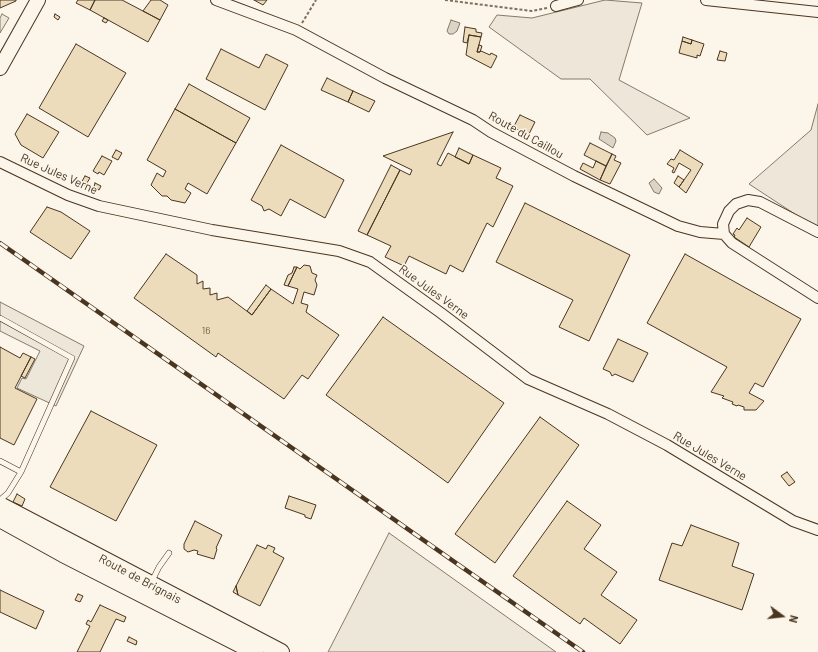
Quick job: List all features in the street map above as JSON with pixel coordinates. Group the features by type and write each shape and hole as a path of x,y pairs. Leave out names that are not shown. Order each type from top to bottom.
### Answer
{"main road":[{"path":"0,68 38,0"},
{"name":"Route de Brignais","path":"0,505 255,652"},
{"name":"Route de Brignais","path":"0,519 147,590 281,652"}],"street":[{"name":"Route du Caillou","path":"216,0 296,30 385,78 473,120 491,132 574,176 644,210 690,230 724,234"},
{"path":"556,6 578,0"},
{"path":"706,0 818,12"},
{"name":"Rue Jules Verne","path":"1,162 68,195 99,206 212,230 339,251 370,262 528,379 608,414 667,445 793,521 818,530"},
{"path":"818,232 760,202 748,200 736,204 729,211 723,224 724,234 732,243 818,298"}],"lane":[{"path":"0,318 72,358 21,472 8,494 0,500"},
{"path":"0,461 21,472"},
{"path":"147,590 159,567 169,553"}],"path":[{"path":"296,30 316,0"},
{"path":"444,0 532,11 556,6"}],"shaded area":[{"path":"605,0 642,3 619,80 690,118 647,135 590,79 561,79 489,27 497,15 532,18"},
{"path":"2,14 9,18 0,33 0,18"},
{"path":"451,20 460,23 457,31 453,34 449,34 447,31"},
{"path":"818,104 818,227 807,222 749,184 811,130"},
{"path":"601,132 608,133 615,138 616,141 613,148 599,139"},
{"path":"654,179 662,188 659,194 654,192 649,183"},
{"path":"0,302 84,346 56,406 17,388 22,378 26,379 40,351 0,331"},
{"path":"389,533 556,652 328,652"}],"building":[{"path":"0,0 16,0 16,1 0,8"},
{"path":"78,0 95,0 90,10 76,3"},
{"path":"95,0 122,0 160,20 148,42 90,10"},
{"path":"151,0 160,0 168,5 160,20 143,11"},
{"path":"254,0 267,0 263,5"},
{"path":"55,14 60,17 58,20 54,17"},
{"path":"104,18 108,20 106,23 102,21"},
{"path":"465,27 476,29 476,32 482,33 481,37 469,35 467,43 463,42"},
{"path":"469,35 481,37 477,52 481,51 490,55 491,53 497,56 491,68 466,55"},
{"path":"683,37 692,40 691,44 682,41"},
{"path":"692,40 704,44 700,56 697,55 697,58 679,53 682,41 691,44"},
{"path":"76,44 126,73 88,137 39,108"},
{"path":"479,45 482,46 480,52 477,52"},
{"path":"221,49 259,68 266,54 288,65 265,110 206,79"},
{"path":"720,51 727,53 725,61 717,60"},
{"path":"327,78 353,91 348,102 321,90"},
{"path":"189,84 250,118 236,143 175,109"},
{"path":"353,91 375,101 369,112 348,102"},
{"path":"175,109 236,143 207,194 188,183 185,189 191,193 185,203 171,200 167,196 162,196 151,185 157,173 163,177 166,171 147,160"},
{"path":"27,114 59,132 43,158 21,145 15,134"},
{"path":"520,115 535,122 529,134 524,132 522,134 514,126"},
{"path":"453,132 437,164 441,166 448,153 469,164 473,155 501,168 496,178 513,186 493,227 487,223 463,272 450,265 446,274 409,256 404,266 385,257 391,246 367,235 400,170 410,175 412,170 383,156"},
{"path":"590,143 612,154 606,166 584,155"},
{"path":"281,145 344,180 325,218 290,199 281,216 269,209 264,211 262,206 251,200"},
{"path":"459,148 473,155 469,164 455,157"},
{"path":"116,150 122,153 118,160 112,157"},
{"path":"680,150 703,164 686,193 679,187 691,170 679,163 674,173 672,172 674,168 667,164 671,159 674,160"},
{"path":"612,154 616,156 614,160 621,163 610,184 600,180"},
{"path":"102,156 112,161 104,175 93,171"},
{"path":"596,161 606,166 600,180 580,169 583,163 593,168"},
{"path":"391,165 400,170 367,235 358,231"},
{"path":"85,176 90,178 85,186 81,183"},
{"path":"678,176 684,180 679,187 674,183"},
{"path":"95,183 101,186 99,190 94,187"},
{"path":"525,203 630,255 589,341 559,327 573,300 496,262"},
{"path":"47,207 61,212 90,231 71,259 30,232"},
{"path":"747,218 761,227 749,247 734,237 735,235 733,234 737,228 739,230"},
{"path":"166,254 197,275 197,284 203,281 203,289 210,288 210,295 217,293 217,300 228,297 252,315 271,289 293,304 298,289 288,286 297,267 300,269 304,265 310,266 312,273 317,275 315,280 317,285 314,295 304,292 301,303 308,305 306,312 339,335 308,379 302,375 284,399 218,353 216,357 134,298"},
{"path":"685,254 801,319 763,387 755,383 749,393 764,401 756,410 744,410 744,407 732,404 733,402 722,398 724,396 711,392 727,367 647,323"},
{"path":"294,267 297,267 288,286 284,285 288,275 292,273"},
{"path":"266,285 271,289 252,315 247,311"},
{"path":"383,317 504,403 448,483 326,395"},
{"path":"618,339 648,353 633,382 615,374 612,376 610,372 603,369"},
{"path":"0,347 20,358 23,353 31,357 15,388 37,399 14,445 0,438"},
{"path":"31,357 35,359 25,378 21,376"},
{"path":"91,411 157,445 116,521 50,487"},
{"path":"540,417 579,445 495,563 455,534"},
{"path":"787,472 795,482 789,486 781,476"},
{"path":"17,494 25,499 22,506 13,502"},
{"path":"289,496 316,505 311,519 305,517 305,515 285,508"},
{"path":"567,501 601,525 584,549 617,572 601,595 637,620 620,644 584,618 580,624 513,576"},
{"path":"195,521 222,535 216,548 214,559 197,554 198,551 194,550 188,552 184,549 184,544"},
{"path":"691,525 739,543 732,566 754,574 742,610 659,580 672,543 682,546"},
{"path":"257,545 266,549 268,545 275,548 273,552 284,558 260,606 238,595 236,586"},
{"path":"236,586 238,595 233,592"},
{"path":"0,590 44,611 36,629 0,612"},
{"path":"78,594 83,596 80,602 75,600"},
{"path":"100,605 126,617 124,622 116,619 100,652 77,652 90,626 86,624 88,620 91,622"},
{"path":"129,637 137,641 136,645 127,641"}],"railway":[{"path":"0,243 583,652"}]}
